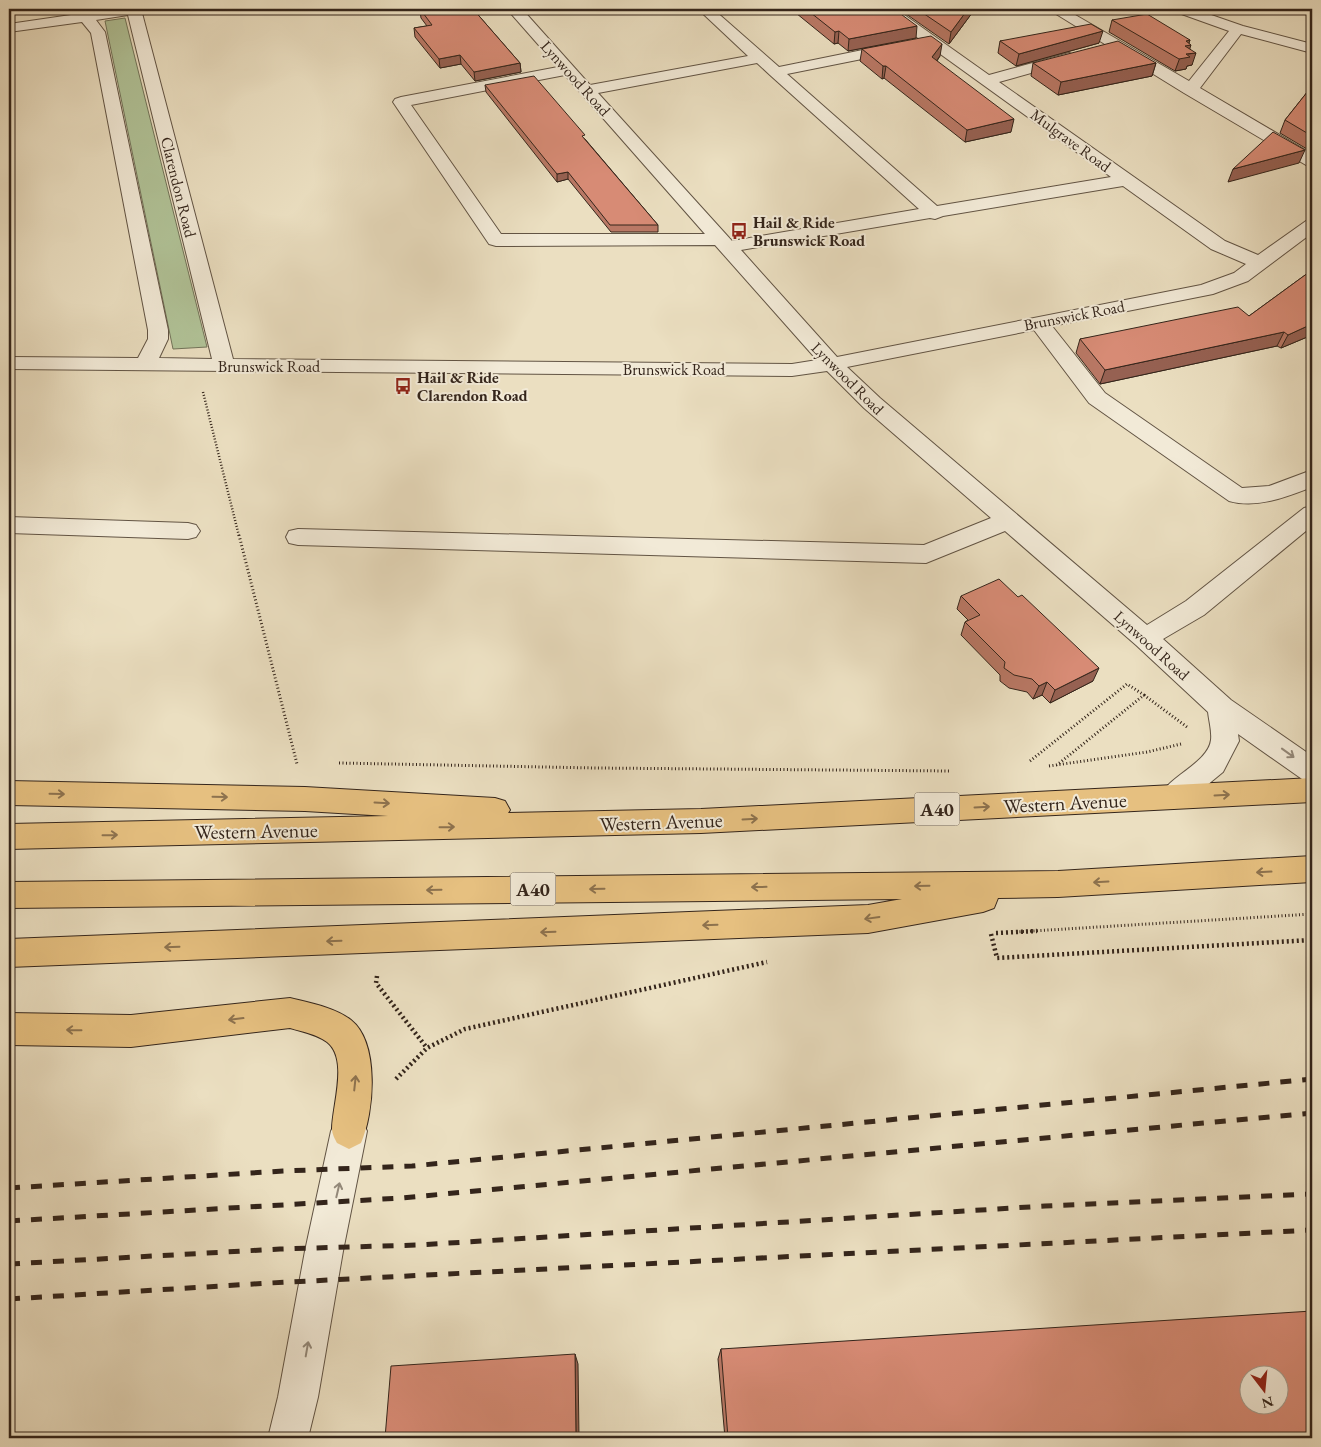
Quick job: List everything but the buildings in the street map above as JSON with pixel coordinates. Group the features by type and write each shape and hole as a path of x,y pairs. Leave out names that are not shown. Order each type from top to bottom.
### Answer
{"highway":[{"name":"Western Avenue","path":"9,837 701,822 1312,790"},
{"name":"A40","path":"9,793 305,799 701,822"},
{"name":"A40","path":"9,895 1058,884 1312,869"},
{"name":"A40","path":"9,953 868,919 1058,884"},
{"path":"9,1028 131,1032 290,1013 320,1020 340,1032 351,1049 356,1076 349,1131"}],"street":[{"path":"9,28 137,9"},
{"name":"Clarendon Road","path":"137,9 224,365"},
{"name":"Lynwood Road","path":"514,9 832,364 872,404 1145,638 1221,708 1312,771"},
{"path":"704,9 935,214"},
{"name":"Mulgrave Road","path":"887,9 1218,245 1260,263"},
{"path":"1056,9 1312,161"},
{"path":"1181,9 1238,29 1312,48"},
{"path":"86,17 98,32 158,330 158,339 145,365"},
{"path":"1190,90 1238,29"},
{"path":"775,72 933,41"},
{"path":"1098,51 1116,46"},
{"path":"987,80 1079,56"},
{"path":"587,90 761,58"},
{"path":"568,70 401,102 496,240 724,243 935,214 1125,180"},
{"name":"Brunswick Road","path":"9,363 792,370 832,364 1206,290 1241,277 1312,225"},
{"path":"1038,322 1097,398 1237,496 1272,494 1312,478"},
{"path":"1145,638 1195,608 1312,514"},
{"path":"298,537 926,554 1007,520"},
{"path":"9,525 188,531"},
{"path":"1173,797 1213,764 1226,741 1221,708"},
{"path":"288,1438 298,1397 324,1251 349,1131"}],"path":[{"path":"196,365 296,763"},
{"path":"1030,761 1127,684 1186,727"},
{"path":"1056,765 1144,695"},
{"path":"1047,766 1147,752 1185,742"},
{"path":"287,762 306,763"},
{"path":"336,763 961,771"},
{"path":"981,935 1312,914"},
{"path":"990,934 997,958 1312,940"},
{"path":"395,1080 426,1048 465,1029 737,968"},
{"path":"376,983 426,1048"}],"green space":[{"path":"125,18 207,347 173,349 105,21"}],"railway":[{"path":"9,1188 283,1171 412,1166 1312,1079"},
{"path":"9,1221 401,1198 1312,1113"},
{"path":"9,1264 280,1249 418,1245 1045,1206 1312,1194"},
{"path":"9,1299 270,1283 1312,1230"}],"place":[{"name":"Hail & Ride Brunswick Road","path":"739,231"},
{"name":"Hail & Ride Clarendon Road","path":"403,386"}]}
